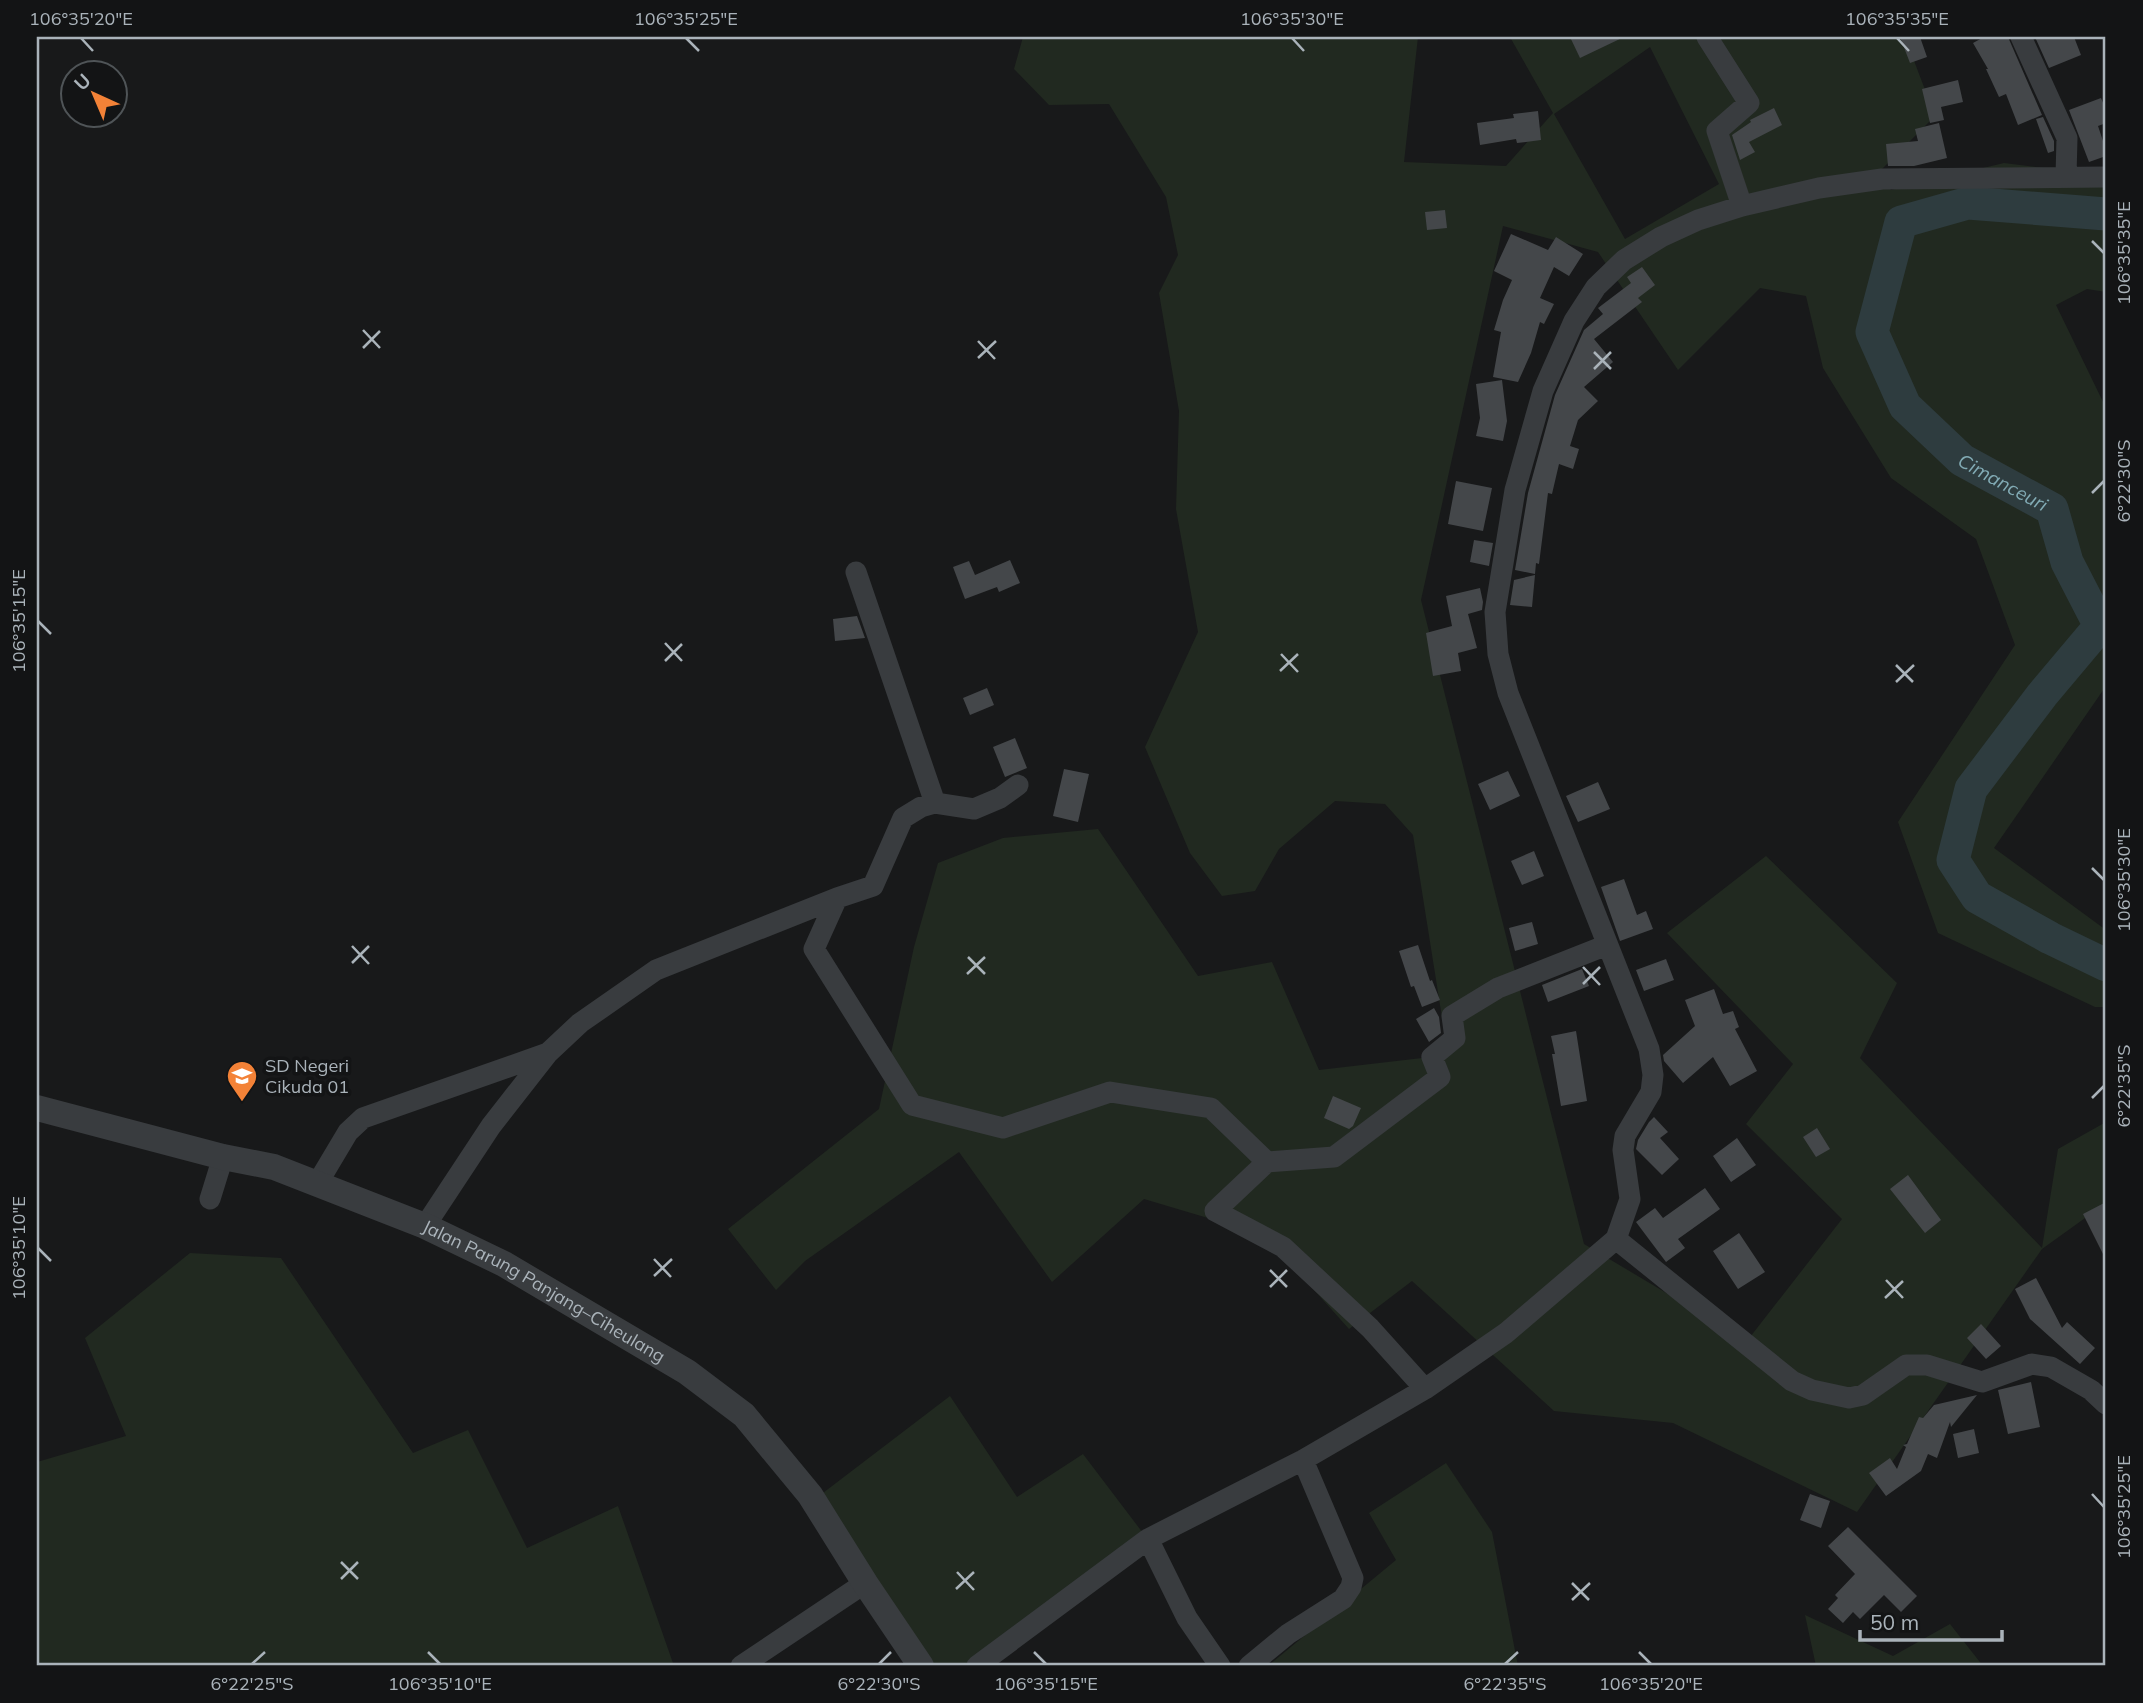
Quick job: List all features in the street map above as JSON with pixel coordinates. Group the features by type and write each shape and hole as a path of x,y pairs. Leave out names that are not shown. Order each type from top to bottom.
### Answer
{"street":[{"path":"1707,37 1749,103 1717,131 1742,206"},
{"path":"2021,37 2067,138 2066,176"},
{"path":"976,1666 1148,1539 1303,1460 1425,1389 1506,1333 1616,1240 1630,1199 1623,1150 1625,1136 1651,1092 1653,1075 1649,1049 1508,693 1498,654 1496,612 1515,490 1543,391 1574,321 1596,287 1624,260 1661,237 1698,220 1742,206 1819,188 1882,179 2106,177"},
{"path":"856,572 935,803"},
{"path":"425,1226 491,1126 548,1054 580,1023 656,970 873,886 904,818 921,807 935,803 974,809 1000,798 1018,785"},
{"path":"837,898 814,949 912,1105 1003,1128 1110,1092 1211,1108 1266,1162"},
{"path":"1425,1389 1370,1328 1283,1247 1215,1211 1266,1162 1334,1157 1440,1077 1432,1057 1455,1038 1452,1016 1498,988 1607,945"},
{"path":"317,1184 348,1132 363,1118 548,1054"},
{"name":"Jalan Parung Panjang–Ciheulang","path":"37,1108 223,1157 274,1167 425,1226 504,1264 687,1372 744,1415 810,1495 921,1666"},
{"path":"210,1199 223,1157"},
{"path":"1616,1240 1793,1381 1812,1390 1849,1398 1863,1395 1906,1365 1927,1364 1982,1382 2032,1364 2050,1367 2091,1390 2106,1404"},
{"path":"1249,1666 1288,1634 1343,1599 1352,1587 1353,1578 1303,1460"},
{"path":"1148,1539 1187,1618 1220,1666"},
{"path":"741,1666 865,1583"}],"shaded area":[{"path":"1023,37 1418,37 1404,162 1506,166 1553,113 1510,37 1905,37 1935,116 1877,174 1891,190 2004,163 2106,176 2106,292 2087,289 2056,305 2106,408 2106,686 1994,848 2106,930 2106,1007 2095,1007 1938,933 1898,822 2015,645 1976,539 1891,478 1823,368 1806,296 1760,288 1678,370 1598,252 1503,226 1421,600 1584,1244 1747,1341 1842,1219 1746,1124 1793,1064 1667,933 1766,856 1897,983 1860,1058 2042,1248 2058,1149 2106,1122 2106,1203 2042,1249 1857,1512 1673,1423 1554,1411 1412,1281 1349,1329 1265,1235 1144,1199 1052,1282 959,1152 805,1261 776,1290 728,1229 879,1109 914,947 938,863 1003,838 1098,829 1198,976 1272,962 1319,1070 1448,1055 1413,835 1385,804 1335,801 1279,849 1255,891 1222,896 1190,853 1145,747 1198,632 1176,509 1179,411 1159,293 1178,255 1166,197 1109,104 1049,105 1014,69","holes":["1650,47 1719,184 1625,239 1554,114"]},
{"path":"190,1253 281,1258 413,1453 468,1430 527,1548 618,1506 674,1666 37,1666 37,1462 126,1436 85,1338"},
{"path":"950,1396 1017,1497 1083,1454 1149,1541 979,1666 913,1666 819,1496"},
{"path":"1446,1463 1492,1532 1518,1666 1268,1666 1396,1560 1369,1513"},
{"path":"1805,1615 1893,1656 1950,1624 1983,1666 1816,1666"}],"building":[{"path":"1570,37 1624,37 1580,58"},
{"path":"1900,37 1920,37 1927,57 1910,63"},
{"path":"1984,37 2008,37 2042,115 2018,125 2006,94 1999,97 1988,69 1973,43"},
{"path":"2035,37 2074,37 2081,55 2049,68"},
{"path":"1958,80 1963,102 1941,107 1944,120 1930,123 1922,89"},
{"path":"2101,98 2106,110 2106,123 2098,126 2106,156 2089,162 2069,110"},
{"path":"1774,108 1782,125 1749,142 1755,152 1740,160 1732,135 1751,122 1750,120"},
{"path":"1538,111 1541,140 1517,143 1516,139 1480,145 1477,123 1514,118 1513,114"},
{"path":"2043,117 2054,141 2054,151 2048,153 2036,119"},
{"path":"1939,123 1947,158 1914,166 1888,166 1886,144 1918,141 1915,129"},
{"path":"1445,210 1447,228 1427,230 1425,212"},
{"path":"1511,234 1548,250 1556,237 1583,254 1569,276 1554,267 1540,298 1554,304 1544,324 1540,322 1531,353 1518,382 1493,377 1501,332 1494,330 1512,280 1494,271"},
{"path":"1642,267 1655,285 1638,298 1642,302 1594,339 1613,362 1584,387 1598,401 1578,420 1570,446 1579,449 1573,469 1559,464 1552,494 1548,493 1539,564 1536,563 1535,574 1515,570 1528,493 1555,395 1584,330 1603,314 1598,308 1631,283 1627,277"},
{"path":"1502,380 1507,421 1503,441 1476,436 1480,418 1476,384"},
{"path":"1456,481 1492,488 1483,531 1448,524"},
{"path":"1474,540 1493,543 1489,566 1470,562"},
{"path":"1010,560 1020,583 999,592 997,587 965,599 953,567 969,561 975,575"},
{"path":"1535,575 1532,607 1510,605 1514,580"},
{"path":"1480,588 1482,610 1468,614 1477,648 1458,653 1461,671 1433,676 1426,633 1452,626 1446,596"},
{"path":"857,616 865,638 835,641 833,619"},
{"path":"987,688 994,705 970,715 963,698"},
{"path":"1015,738 1027,768 1005,777 993,747"},
{"path":"1064,769 1089,774 1078,822 1053,816"},
{"path":"1508,771 1520,796 1490,810 1478,784"},
{"path":"1598,782 1610,809 1578,822 1566,796"},
{"path":"1534,851 1544,876 1522,885 1511,861"},
{"path":"1624,879 1637,915 1646,911 1653,929 1620,941 1601,887"},
{"path":"1532,922 1538,944 1515,951 1509,928"},
{"path":"1418,945 1430,981 1432,980 1440,1000 1422,1007 1414,986 1411,987 1399,951"},
{"path":"1666,959 1674,980 1644,991 1636,970"},
{"path":"1582,969 1589,986 1548,1002 1542,985"},
{"path":"1714,989 1723,1014 1733,1011 1739,1027 1735,1029 1757,1071 1730,1086 1713,1057 1683,1083 1664,1061 1663,1055 1695,1026 1685,1000"},
{"path":"1434,1008 1439,1017 1441,1033 1429,1042 1416,1019"},
{"path":"1576,1031 1587,1101 1561,1106 1551,1036"},
{"path":"1333,1096 1361,1108 1349,1129 1324,1118"},
{"path":"1654,1117 1668,1132 1660,1138 1679,1159 1662,1175 1636,1149 1638,1140"},
{"path":"1817,1128 1830,1149 1816,1157 1803,1137"},
{"path":"1737,1138 1756,1165 1731,1182 1713,1156"},
{"path":"1908,1175 1941,1220 1925,1233 1890,1189"},
{"path":"1705,1188 1720,1209 1678,1239 1685,1248 1666,1262 1636,1222 1655,1208 1663,1218"},
{"path":"2106,1202 2106,1260 2083,1214"},
{"path":"1739,1233 1765,1272 1738,1289 1713,1251"},
{"path":"2036,1278 2062,1328 2067,1322 2095,1348 2080,1364 2030,1319 2015,1289"},
{"path":"1981,1324 2001,1346 1986,1359 1967,1338"},
{"path":"2031,1382 2040,1427 2008,1434 1998,1390"},
{"path":"1977,1395 1951,1427 1950,1422 1937,1458 1928,1454 1921,1471 1886,1496 1869,1473 1890,1458 1897,1469 1906,1447 1903,1445 1907,1444 1919,1417 1923,1418 1934,1405"},
{"path":"1974,1429 1979,1453 1958,1458 1953,1434"},
{"path":"1810,1494 1830,1501 1821,1528 1800,1520"},
{"path":"1848,1527 1917,1596 1901,1612 1884,1595 1860,1619 1853,1612 1843,1623 1828,1609 1838,1598 1835,1595 1855,1574 1828,1546"}],"waterway":[{"name":"Cimanceuri","path":"2106,214 1968,203 1901,222 1872,332 1905,406 1962,460 2052,509 2067,562 2100,626 2042,695 1971,789 1953,860 1977,897 2050,938 2106,965"}],"place":[{"name":"SD Negeri Cikuda 01","path":"242,1103"}]}
